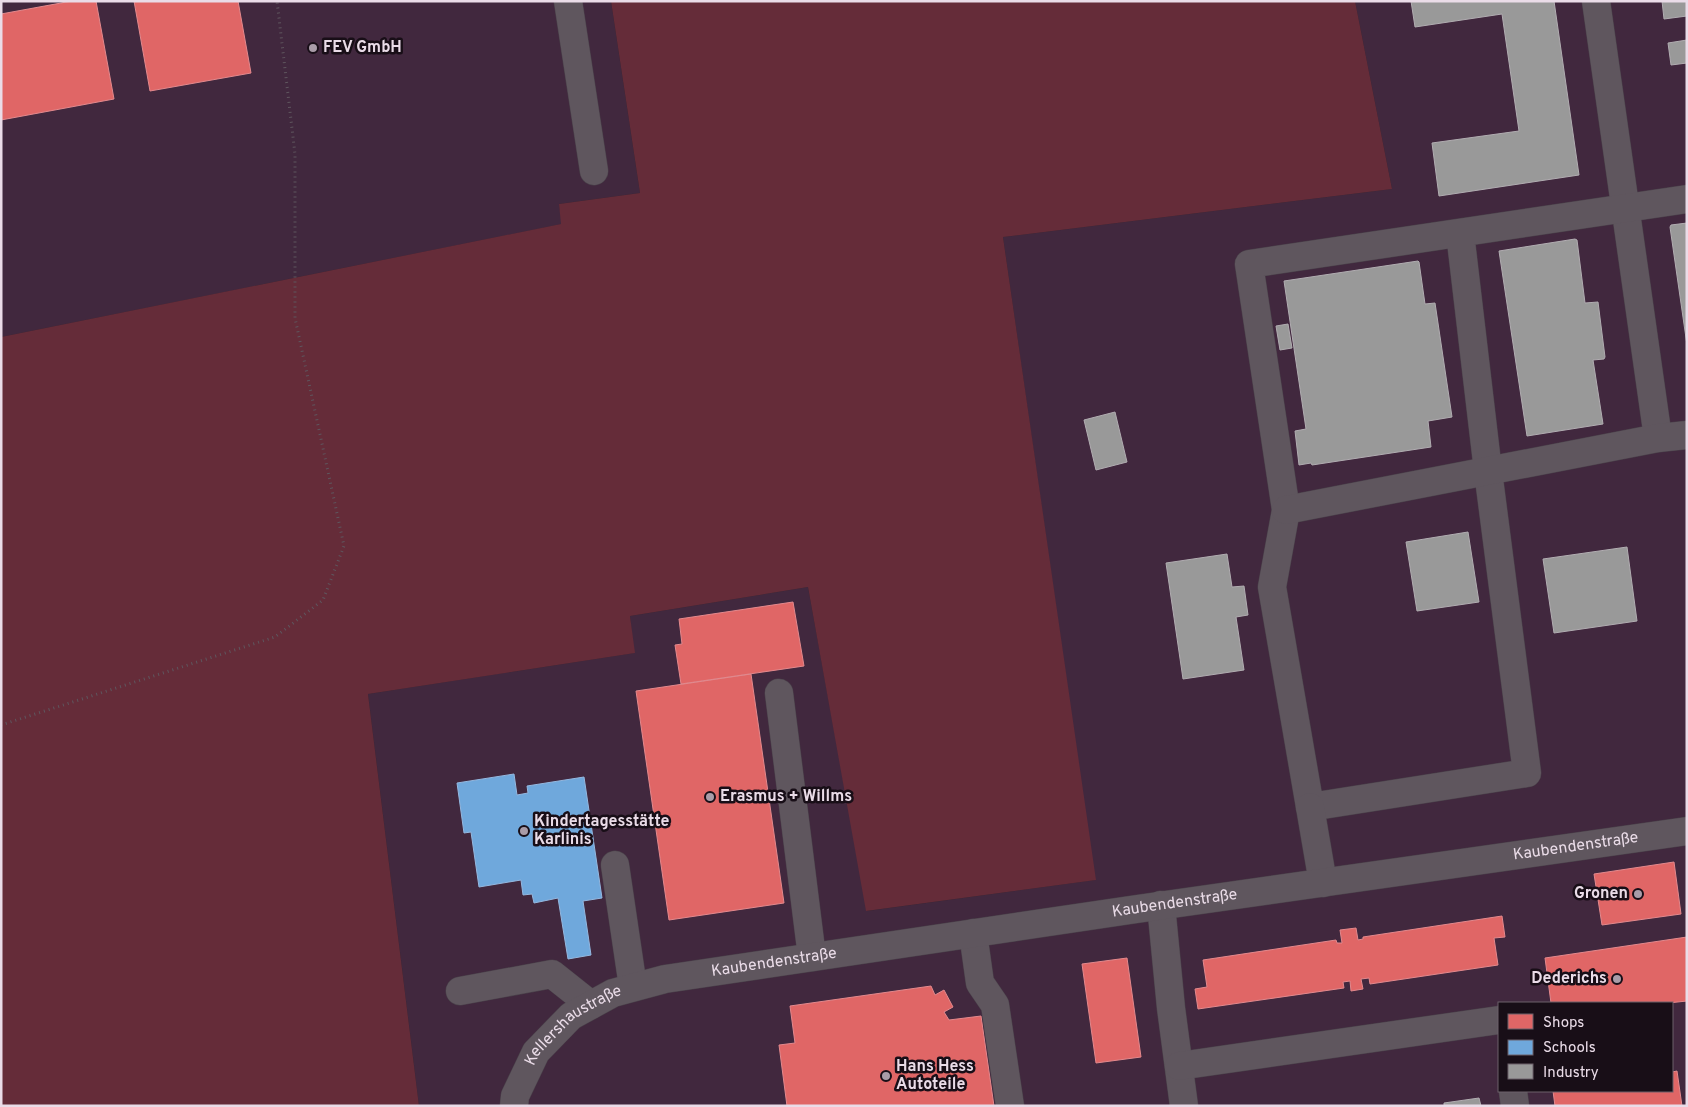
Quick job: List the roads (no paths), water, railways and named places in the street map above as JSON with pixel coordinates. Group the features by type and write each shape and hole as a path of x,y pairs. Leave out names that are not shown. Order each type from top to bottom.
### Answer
{"street":[{"path":"568,1 594,171"},
{"path":"1596,1 1658,438"},
{"path":"1323,883 1272,587 1286,510 1249,264 1687,199"},
{"path":"1310,807 1527,773 1488,471 1460,233"},
{"path":"1286,510 1658,438 1687,435"},
{"path":"779,693 812,957"},
{"name":"Kaubendenstraße","path":"665,979 1162,905 1687,831"},
{"path":"616,866 633,987"},
{"path":"1162,905 1178,1066 1184,1106"},
{"path":"973,933 980,983 995,1004 1010,1106"},
{"path":"460,991 552,974 591,1005"},
{"name":"Kellershaustraße","path":"514,1106 515,1096 536,1052 571,1016 613,993 665,979"},
{"path":"1178,1066 1498,1020"},
{"path":"1513,1092 1515,1106"}],"place":[{"name":"FEV GmbH","path":"313,48"},
{"name":"Erasmus + Willms","path":"710,797"},
{"name":"Kindertagesstätte Karlinis","path":"524,831"},
{"name":"Gronen","path":"1638,894"},
{"name":"Dederichs","path":"1617,979"},
{"name":"Hans Hess Autoteile","path":"886,1076"}]}
